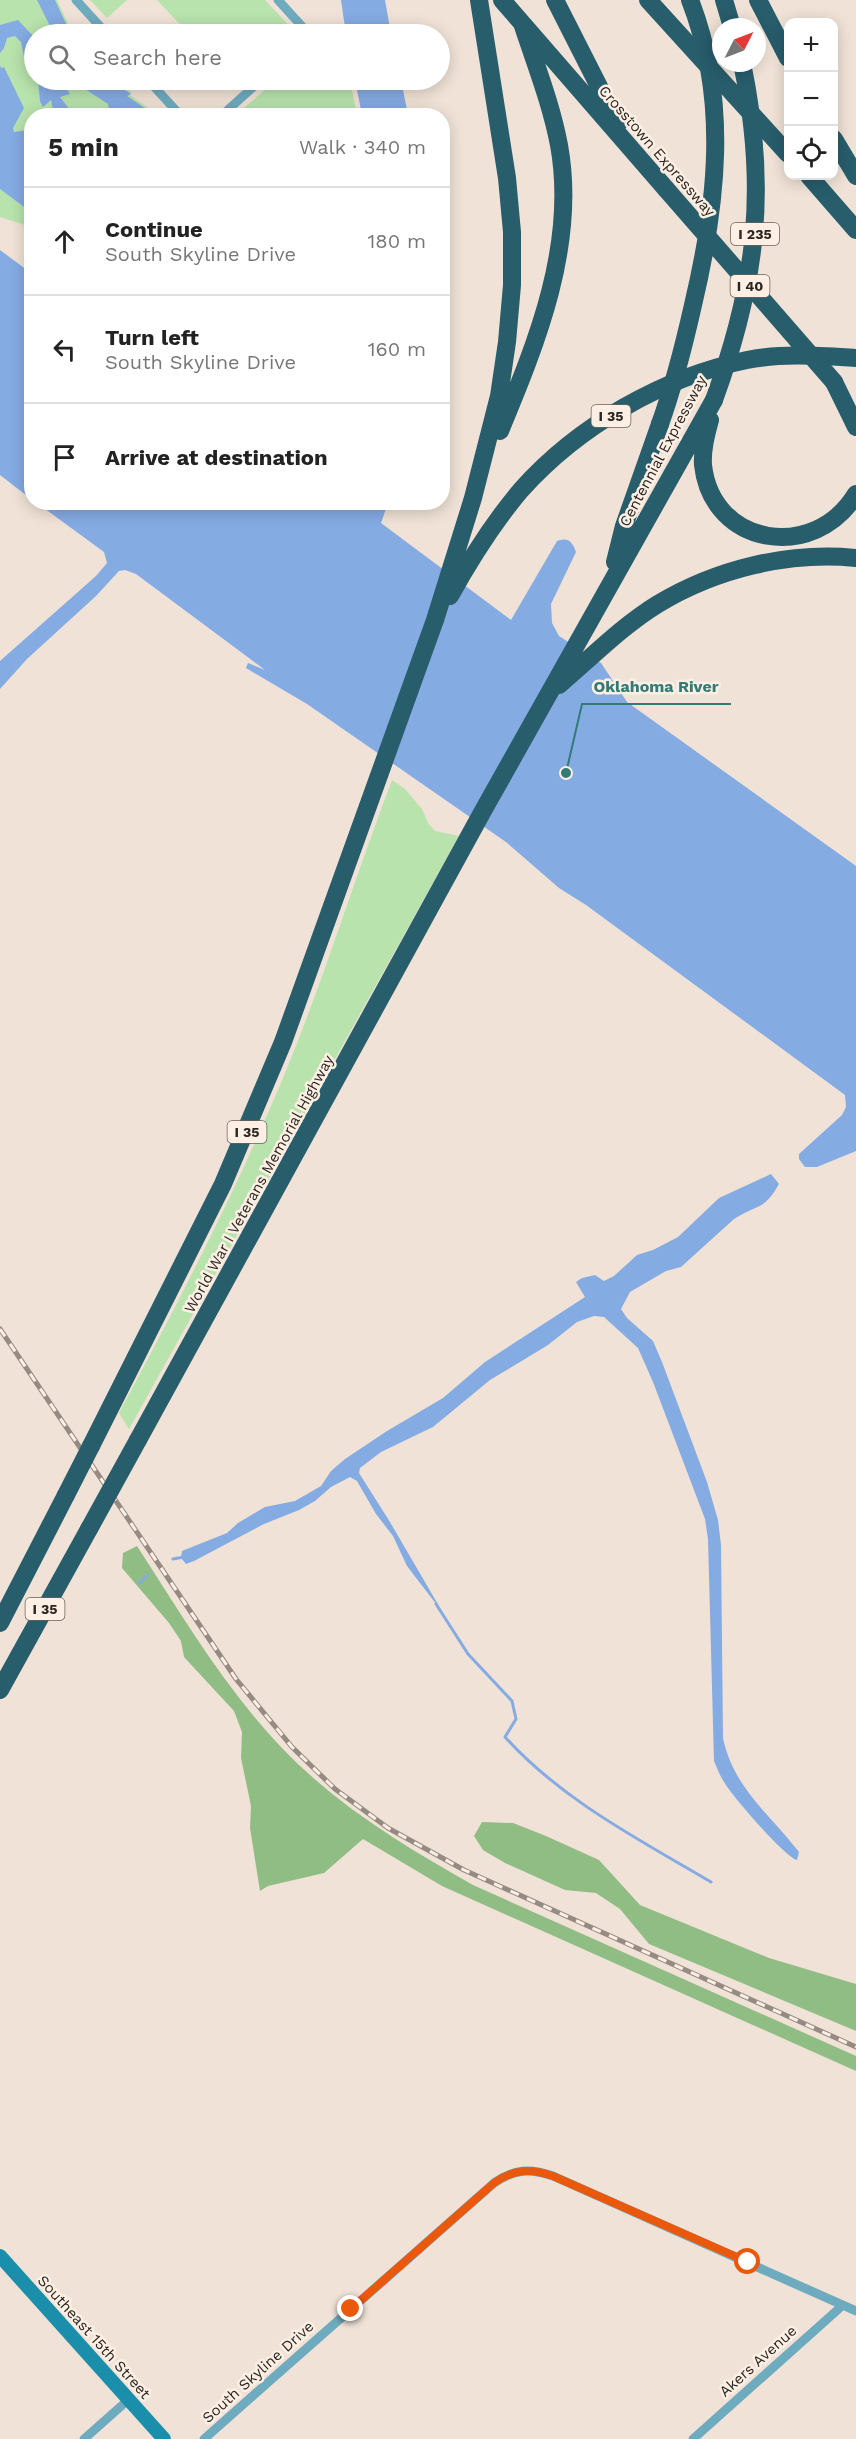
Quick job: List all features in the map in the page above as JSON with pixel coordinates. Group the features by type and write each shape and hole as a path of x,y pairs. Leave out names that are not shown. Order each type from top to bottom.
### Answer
{"highway":[{"path":"473,498 499,396 512,285 512,232 507,178 487,65 479,0"},
{"name":"Crosstown Expressway","path":"502,0 856,407"},
{"path":"555,0 631,148"},
{"path":"648,0 784,149"},
{"path":"609,587 624,526 660,424 687,330 703,262 715,185 717,143 712,90 705,48 690,0"},
{"path":"724,0 729,18"},
{"path":"758,0 784,49"},
{"path":"435,621 460,533 518,386 550,291 561,241 563,200 559,145 522,23"},
{"name":"Centennial Expressway","path":"548,694 714,400 742,313 755,233 755,150 744,72"},
{"path":"838,146 856,176"},
{"path":"812,180 856,230"},
{"name":"I 35","path":"435,621 478,546 522,489 551,461 603,420 674,383 747,360 856,358"},
{"path":"834,382 856,427"},
{"path":"714,400 704,447 703,467 715,498 725,512 743,527 766,536 805,536 834,521 856,494"},
{"name":"I 35","path":"548,694 615,636 658,604 685,590 765,562 798,558 856,558"},
{"name":"World War I Veterans Memorial Highway","path":"0,1623 197,1239 247,1132 294,1013 435,621"},
{"name":"World War I Veterans Memorial Highway","path":"0,1690 548,694"},
{"path":"0,1608 31,1563"}],"main road":[{"name":"Southeast 15th Street","path":"0,2256 164,2439"}],"street":[{"path":"76,0 98,24"},
{"path":"278,0 300,24"},
{"path":"157,90 174,108"},
{"path":"230,108 250,90"},
{"name":"South Skyline Drive","path":"204,2439 478,2196 502,2177 519,2171 531,2170 553,2176 856,2311"},
{"name":"Akers Avenue","path":"693,2439 843,2305"},
{"path":"84,2439 128,2400"}],"green space":[{"path":"0,0 57,0 68,24 24,24 24,90 128,90 132,93 128,94 149,108 24,108 24,225 0,217"},
{"path":"90,0 127,0 107,18"},
{"path":"157,0 265,0 288,24 180,24"},
{"path":"265,90 352,90 356,108 244,108"},
{"path":"392,780 405,789 422,809 428,823 435,831 459,836 129,1429 119,1413 208,1242 288,1066"},
{"path":"137,1546 204,1650 260,1724 302,1768 348,1806 396,1839 473,1885 856,2056 856,2071 442,1886 363,1839 324,1873 268,1886 260,1891 250,1828 251,1806 241,1758 242,1732 234,1711 184,1657 181,1641 169,1623 122,1568 123,1553"},
{"path":"482,1822 513,1823 599,1860 640,1905 769,1958 856,1984 856,2031 649,1944 620,1909 596,1893 565,1890 505,1863 483,1850 474,1836"}],"water":[{"path":"37,0 55,0 66,24 49,24"},
{"path":"341,0 385,0 389,24 345,24"},
{"path":"18,20 24,26 24,57 21,42 15,36 7,38 0,53 0,25"},
{"path":"0,65 1,68 4,67 24,108 13,128 14,132 24,131 24,207 0,189"},
{"path":"39,90 67,90 70,94 60,97 69,108 53,108 51,100 43,107"},
{"path":"87,90 125,90 131,94 127,96 145,108 109,108 108,104"},
{"path":"357,90 403,90 407,108 361,108"},
{"path":"0,250 24,268 24,494 0,475"},
{"path":"47,510 386,510 381,523 511,620 557,541 564,539 569,541 576,552 551,604 552,623 559,636 601,663 627,702 856,866 856,1151 817,1167 805,1167 799,1159 799,1154 842,1115 846,1107 845,1095 586,905 559,888 506,842 307,704 246,668 248,663 265,670 136,574 125,570 119,571 96,596 27,659 0,689 0,661 96,576 107,563 104,552"},
{"path":"771,1174 779,1184 769,1199 734,1219 681,1267 666,1271 630,1292 621,1309 627,1318 653,1341 707,1482 718,1520 721,1545 723,1738 728,1756 735,1772 754,1800 799,1852 797,1860 782,1849 747,1812 724,1782 714,1761 708,1539 705,1519 638,1348 604,1317 594,1316 577,1322 548,1345 490,1380 433,1427 381,1452 360,1468 359,1473 443,1613 407,1566 393,1536 376,1514 357,1481 350,1477 331,1487 315,1501 299,1510 264,1524 194,1561 186,1564 181,1558 182,1551 227,1533 238,1523 265,1507 295,1501 321,1486 331,1471 345,1459 443,1398 485,1362 585,1297 576,1282 595,1275 604,1281 614,1276 637,1255 653,1250 678,1237 719,1198"}],"waterway":[{"path":"173,1559 184,1557"},
{"path":"139,1583 148,1575"},
{"path":"436,1604 468,1654 512,1701 516,1719 505,1737 527,1760 602,1817 711,1882"}],"railway":[{"path":"0,1329 236,1679 292,1747 335,1789 388,1828 464,1870 856,2047"}],"place":[{"name":"Oklahoma River","path":"566,773"}],"route":[{"path":"351,2309 494,2183 512,2172 524,2170 539,2171 553,2176 748,2262"}]}
